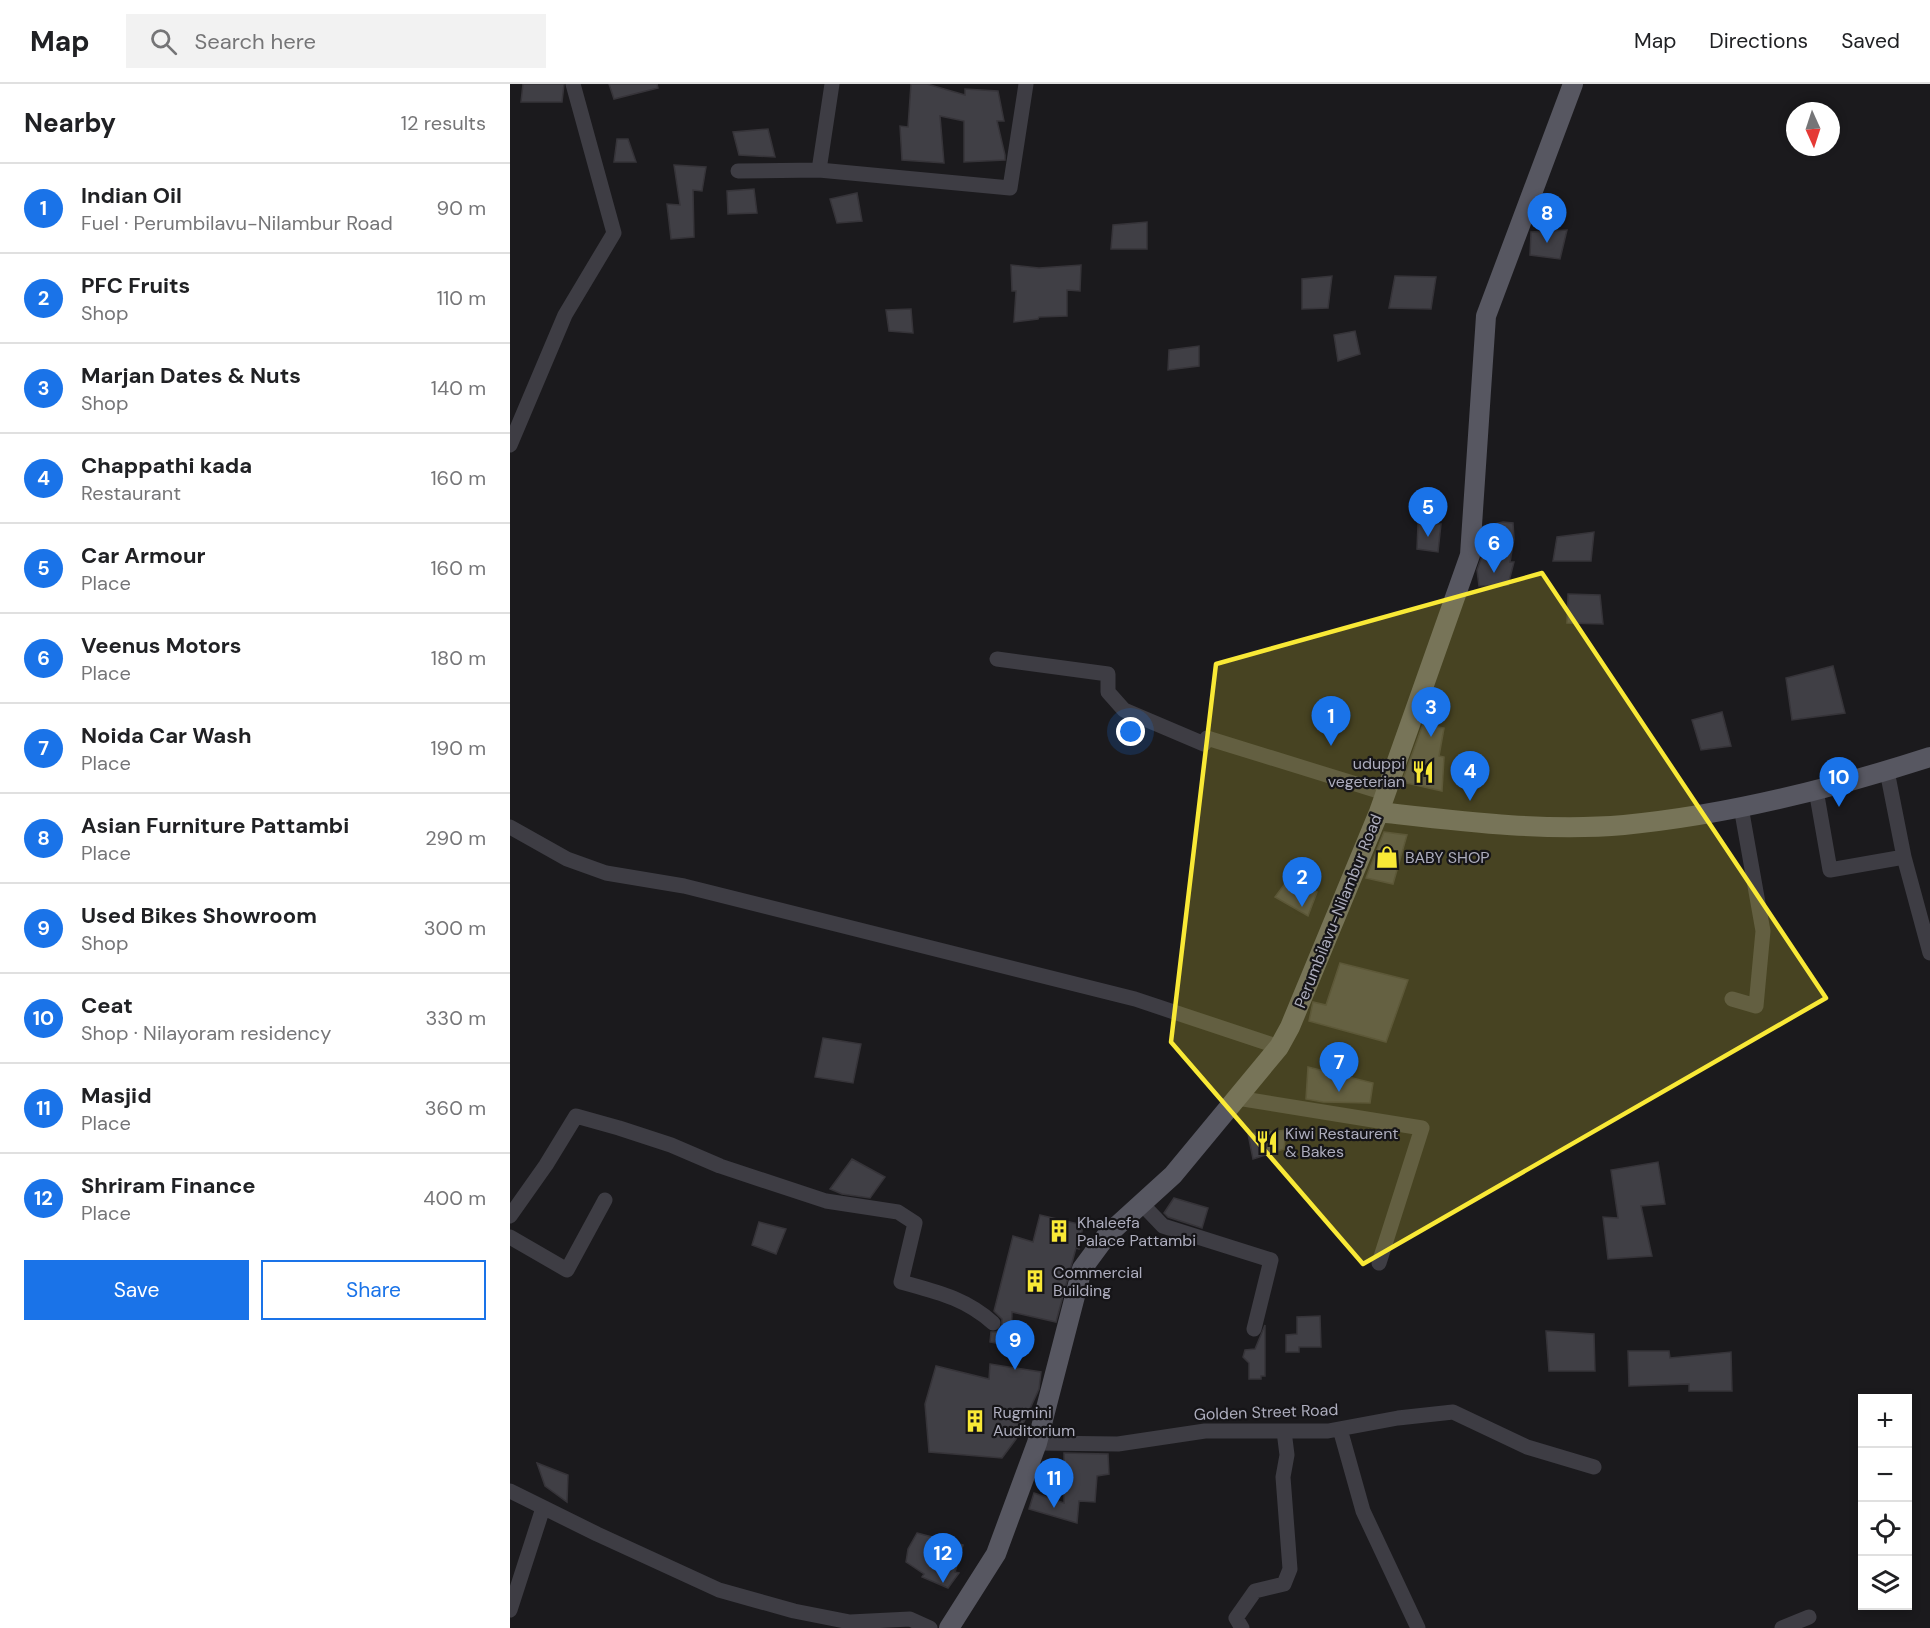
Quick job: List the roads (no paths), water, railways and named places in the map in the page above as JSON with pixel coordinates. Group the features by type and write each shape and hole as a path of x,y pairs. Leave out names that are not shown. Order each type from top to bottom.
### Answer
{"main road":[{"name":"Perumbilavu-Nilambur Road","path":"949,1628 996,1554 1037,1443 1082,1269 1107,1235 1173,1175 1279,1047 1290,1027 1378,812 1470,555 1486,316 1573,84"},
{"path":"1378,812 1490,824 1623,825 1741,807 1816,790 1930,757"}],"street":[{"path":"510,445 565,315 614,233 573,84"},
{"path":"819,170 832,84"},
{"path":"738,171 819,170 1010,188 1026,84"},
{"path":"997,659 1108,674 1108,692 1124,710 1204,744 1207,738 1385,792"},
{"path":"1887,771 1904,857 1930,953"},
{"path":"1816,790 1830,870 1904,857"},
{"path":"1732,999 1756,1006 1763,931 1741,807"},
{"path":"510,827 567,859 606,873 684,886 1135,999 1279,1047"},
{"path":"1237,1098 1422,1128 1379,1263"},
{"path":"510,1216 546,1165 576,1116 661,1142 720,1166 826,1200 898,1212 915,1223 901,1282 947,1294 978,1311 993,1323"},
{"path":"510,1237 567,1270 605,1200"},
{"path":"1142,1204 1163,1226 1271,1260 1254,1329"},
{"name":"Golden Street Road","path":"1037,1443 1118,1444 1205,1431 1328,1431 1398,1418 1453,1412 1527,1447 1593,1467"},
{"path":"1340,1429 1363,1511 1418,1628"},
{"path":"1242,1628 1236,1618 1255,1591 1284,1584 1290,1569 1283,1476 1287,1455 1284,1431"},
{"path":"510,1491 719,1590 794,1611 850,1622 910,1619 930,1628"},
{"path":"510,1610 543,1508"},
{"path":"1782,1628 1809,1617"}],"place":[{"name":"Asian Furniture Pattambi","path":"1547,243"},
{"name":"Car Armour","path":"1428,537"},
{"name":"Veenus Motors","path":"1494,573"},
{"name":"Marjan Dates & Nuts","path":"1431,737"},
{"name":"Indian Oil","path":"1331,746"},
{"name":"uduppi vegeterian","path":"1423,772"},
{"name":"Chappathi kada","path":"1470,801"},
{"name":"Ceat","path":"1839,807"},
{"name":"BABY SHOP","path":"1387,857"},
{"name":"PFC Fruits","path":"1302,907"},
{"name":"Noida Car Wash","path":"1339,1092"},
{"name":"Kiwi Restaurent & Bakes","path":"1267,1142"},
{"name":"Khaleefa Palace Pattambi","path":"1059,1231"},
{"name":"Commercial Building","path":"1035,1281"},
{"name":"Used Bikes Showroom","path":"1015,1370"},
{"name":"Rugmini Auditorium","path":"975,1421"},
{"name":"Masjid","path":"1054,1508"},
{"name":"Shriram Finance","path":"943,1583"}]}
